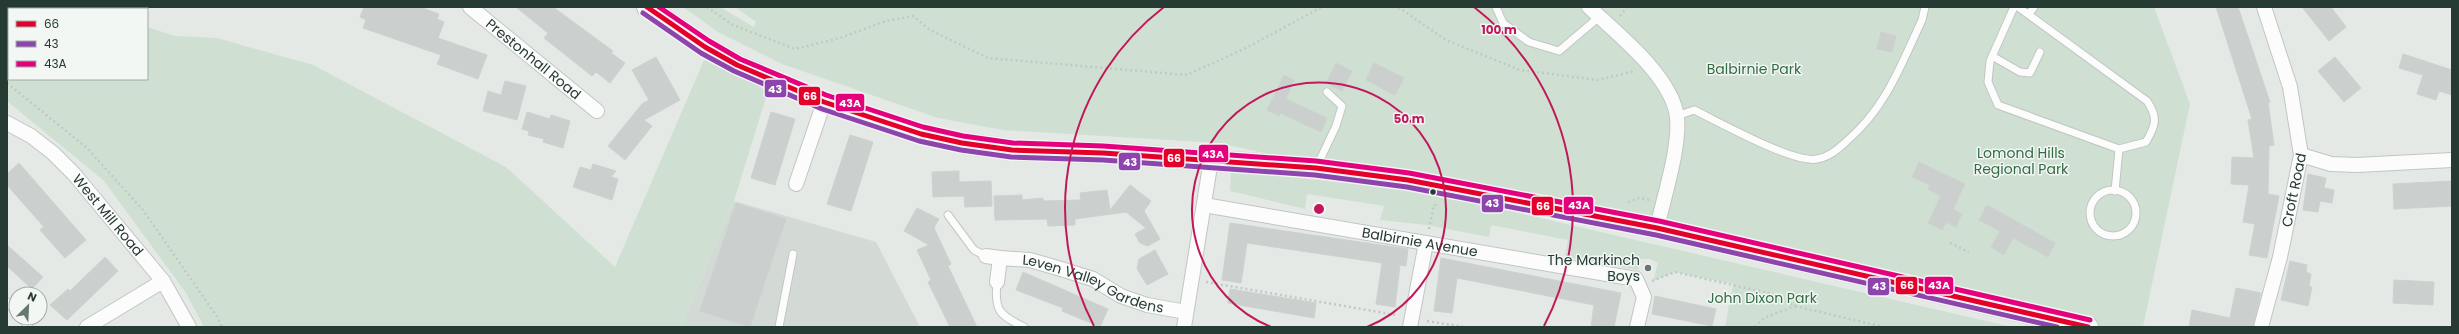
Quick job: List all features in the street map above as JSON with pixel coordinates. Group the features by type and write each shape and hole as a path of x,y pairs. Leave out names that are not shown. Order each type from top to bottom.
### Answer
{"main road":[{"path":"647,7 705,48 737,65 824,102 921,134 962,143 1012,150 1104,153 1211,160 1316,168 1408,180 1658,228 2088,327"}],"street":[{"name":"Prestonhall Road","path":"470,7 597,111"},
{"path":"1589,7 1651,67 1670,95 1677,116 1676,144 1658,228"},
{"path":"2264,7 2290,87 2300,155"},
{"path":"796,184 824,102"},
{"name":"West Mill Road","path":"7,122 31,136 53,153 74,174 163,281 189,327"},
{"name":"Croft Road","path":"2261,327 2280,256 2300,155 2331,164 2357,165 2452,160"},
{"path":"1184,327 1211,160"},
{"name":"Balbirnie Avenue","path":"1204,205 1426,243 1637,283"},
{"path":"1411,322 1426,243"},
{"name":"Leven Valley Gardens","path":"986,256 1030,260 1060,268 1093,279 1121,296 1147,305 1186,312"},
{"name":"Leven Valley Gardens","path":"997,282 1000,258"},
{"path":"87,327 163,281"},
{"path":"1637,283 1644,298 1637,327"}],"lane":[{"path":"1496,7 1503,23 1529,42 1559,51 1599,17"},
{"path":"1677,116 1694,110 1781,152 1817,160 1834,152 1866,124 1888,94 1922,20 1925,7"},
{"path":"2014,7 1992,56 1988,82 1998,105 2119,149 2146,142 2156,126 2155,113 2147,101 2018,7"},
{"path":"2029,14 2034,7"},
{"path":"1992,56 2020,72 2030,73 2040,52"},
{"path":"1316,168 1336,126 1342,106 1327,92"},
{"path":"2115,191 2119,149"},
{"path":"2115,191 2129,196 2133,203 2136,217 2133,225 2122,235 2107,236 2095,227 2090,214 2092,206 2100,194 2115,191"},
{"path":"948,215 974,250 986,256"},
{"path":"778,327 793,254"},
{"path":"997,282 995,296 998,310 1009,320 1024,327"}],"path":[{"path":"707,7 733,25 796,50 840,38 886,22 913,16 930,30 988,58 1186,75 1248,47 1322,7"},
{"path":"1393,7 1401,9 1446,40 1520,70 1598,80 1651,67"},
{"path":"7,83 87,148 143,210 218,318 222,327"},
{"path":"1426,243 1434,205 1442,206 1445,187"},
{"path":"1950,243 1969,252"},
{"path":"1637,283 1675,272 1768,293 1795,306 1883,327"},
{"path":"1192,279 1411,322 1464,327"},
{"path":"1755,327 1764,318 1795,306"}],"shaded area":[{"path":"734,201 876,242 920,327 681,327"}],"green space":[{"path":"7,7 86,8 8,8 8,80 148,80 148,27 175,36 217,38 313,65 506,167 615,267 704,60 768,91 734,201 681,327 204,327 186,293 104,181 7,101"},
{"name":"Lomond Hills Regional Park","path":"683,7 720,7 754,27 756,22 735,7 2154,7 2190,104 2143,327 2062,327 1218,143 1003,130 938,118 782,64 718,32"},
{"name":"John Dixon Park","path":"1231,171 1404,189 1441,195 2012,327 1725,327 1733,284 1675,272 1653,281 1658,263 1650,259 1641,259 1638,270 1565,256 1568,240 1491,225 1489,237 1427,225 1380,220 1384,206 1307,194 1305,209 1230,191"}],"building":[{"path":"364,7 420,7 439,14 437,19 444,22 438,38 487,55 478,79 437,64 441,55 363,28 366,20 360,17"},
{"path":"516,7 553,7 613,51 611,53 625,63 610,83 596,72 592,76 544,38 548,33"},
{"path":"2216,7 2238,7 2270,102 2268,103 2274,145 2269,146 2268,194 2279,196 2267,258 2249,255 2255,224 2243,222 2249,185 2231,184 2232,157 2254,158 2248,120 2252,119"},
{"path":"2302,7 2331,7 2346,27 2329,41"},
{"path":"1881,32 1896,36 1892,52 1877,49"},
{"path":"2403,54 2452,70 2452,95 2439,91 2436,100 2417,94 2423,75 2399,68"},
{"path":"656,57 680,100 644,120 652,126 625,160 608,146 642,104 649,100 632,70"},
{"path":"2335,57 2361,88 2344,102 2318,71"},
{"path":"1336,63 1352,71 1342,91 1326,83"},
{"path":"1374,63 1404,78 1395,95 1366,80"},
{"path":"1284,75 1294,80 1286,99 1327,118 1321,132 1280,113 1279,116 1267,110"},
{"path":"505,81 526,86 517,120 483,111 488,91 501,95"},
{"path":"527,112 550,119 551,115 570,121 563,148 543,142 544,139 528,135 529,131 522,129"},
{"path":"771,112 795,119 775,185 751,178"},
{"path":"850,135 873,142 851,211 827,204"},
{"path":"1919,162 1965,184 1953,209 1962,214 1956,227 1946,222 1942,230 1928,223 1941,196 1928,189 1930,185 1912,177"},
{"path":"19,163 86,240 65,258 40,230 44,227 7,185 7,174"},
{"path":"593,164 616,171 611,177 618,179 612,200 573,187 580,167 591,170"},
{"path":"959,171 959,182 991,181 992,206 965,207 964,196 933,197 932,172"},
{"path":"2308,174 2326,178 2324,188 2334,190 2332,203 2320,201 2318,212 2303,210"},
{"path":"2452,181 2452,206 2394,209 2393,184"},
{"path":"1130,185 1151,201 1144,211 1160,239 1148,246 1140,243 1135,234 1146,228 1126,212 1075,219 1075,225 1048,226 1047,219 995,220 994,196 1022,195 1022,200 1043,198 1043,201 1081,200 1080,193 1107,190 1110,210"},
{"path":"736,203 786,219 750,327 700,311"},
{"path":"1987,205 2055,243 2048,257 2013,238 2004,255 1991,247 2000,231 1979,220"},
{"path":"917,208 939,219 934,228 951,264 948,266 977,327 950,327 928,282 931,280 917,250 929,245 904,231"},
{"path":"1230,223 1408,249 1406,266 1400,265 1395,307 1376,304 1382,263 1247,243 1241,283 1222,280"},
{"path":"7,245 43,277 35,286 29,286 7,266"},
{"path":"1155,250 1168,274 1147,285 1137,269 1139,259"},
{"path":"105,257 118,271 67,320 50,305 68,289 70,291"},
{"path":"1441,258 1621,293 1614,327 1591,327 1594,305 1457,278 1452,313 1434,311"},
{"path":"2290,261 2307,265 2306,272 2311,274 2309,286 2312,287 2308,306 2281,300"},
{"path":"1023,272 1108,309 1100,327 1062,311 1063,308 1016,290"},
{"path":"2394,280 2434,282 2433,305 2393,303"},
{"path":"2236,288 2261,293 2253,327 2189,327 2192,310 2230,318"},
{"path":"1230,289 1316,303 1314,318 1228,303"},
{"path":"1655,296 1716,309 1712,326 1652,314"}],"transit line":[{"name":"66","path":"647,7 705,47 737,65 824,102 921,134 962,143 1012,150 1103,153 1316,168 1408,180 1657,228 2088,327"},
{"name":"43A","path":"659,7 709,41 740,59 826,95 923,127 963,136 1013,143 1103,146 1316,161 1409,173 1659,221 2090,320"},
{"name":"43","path":"643,13 701,53 734,71 822,109 919,141 961,150 1011,157 1103,160 1315,175 1407,187 1656,235 2057,327"}],"place":[{"name":"The Markinch Boys","path":"1648,268"}],"park label":[{"name":"Balbirnie Park","path":"1754,69"}]}
